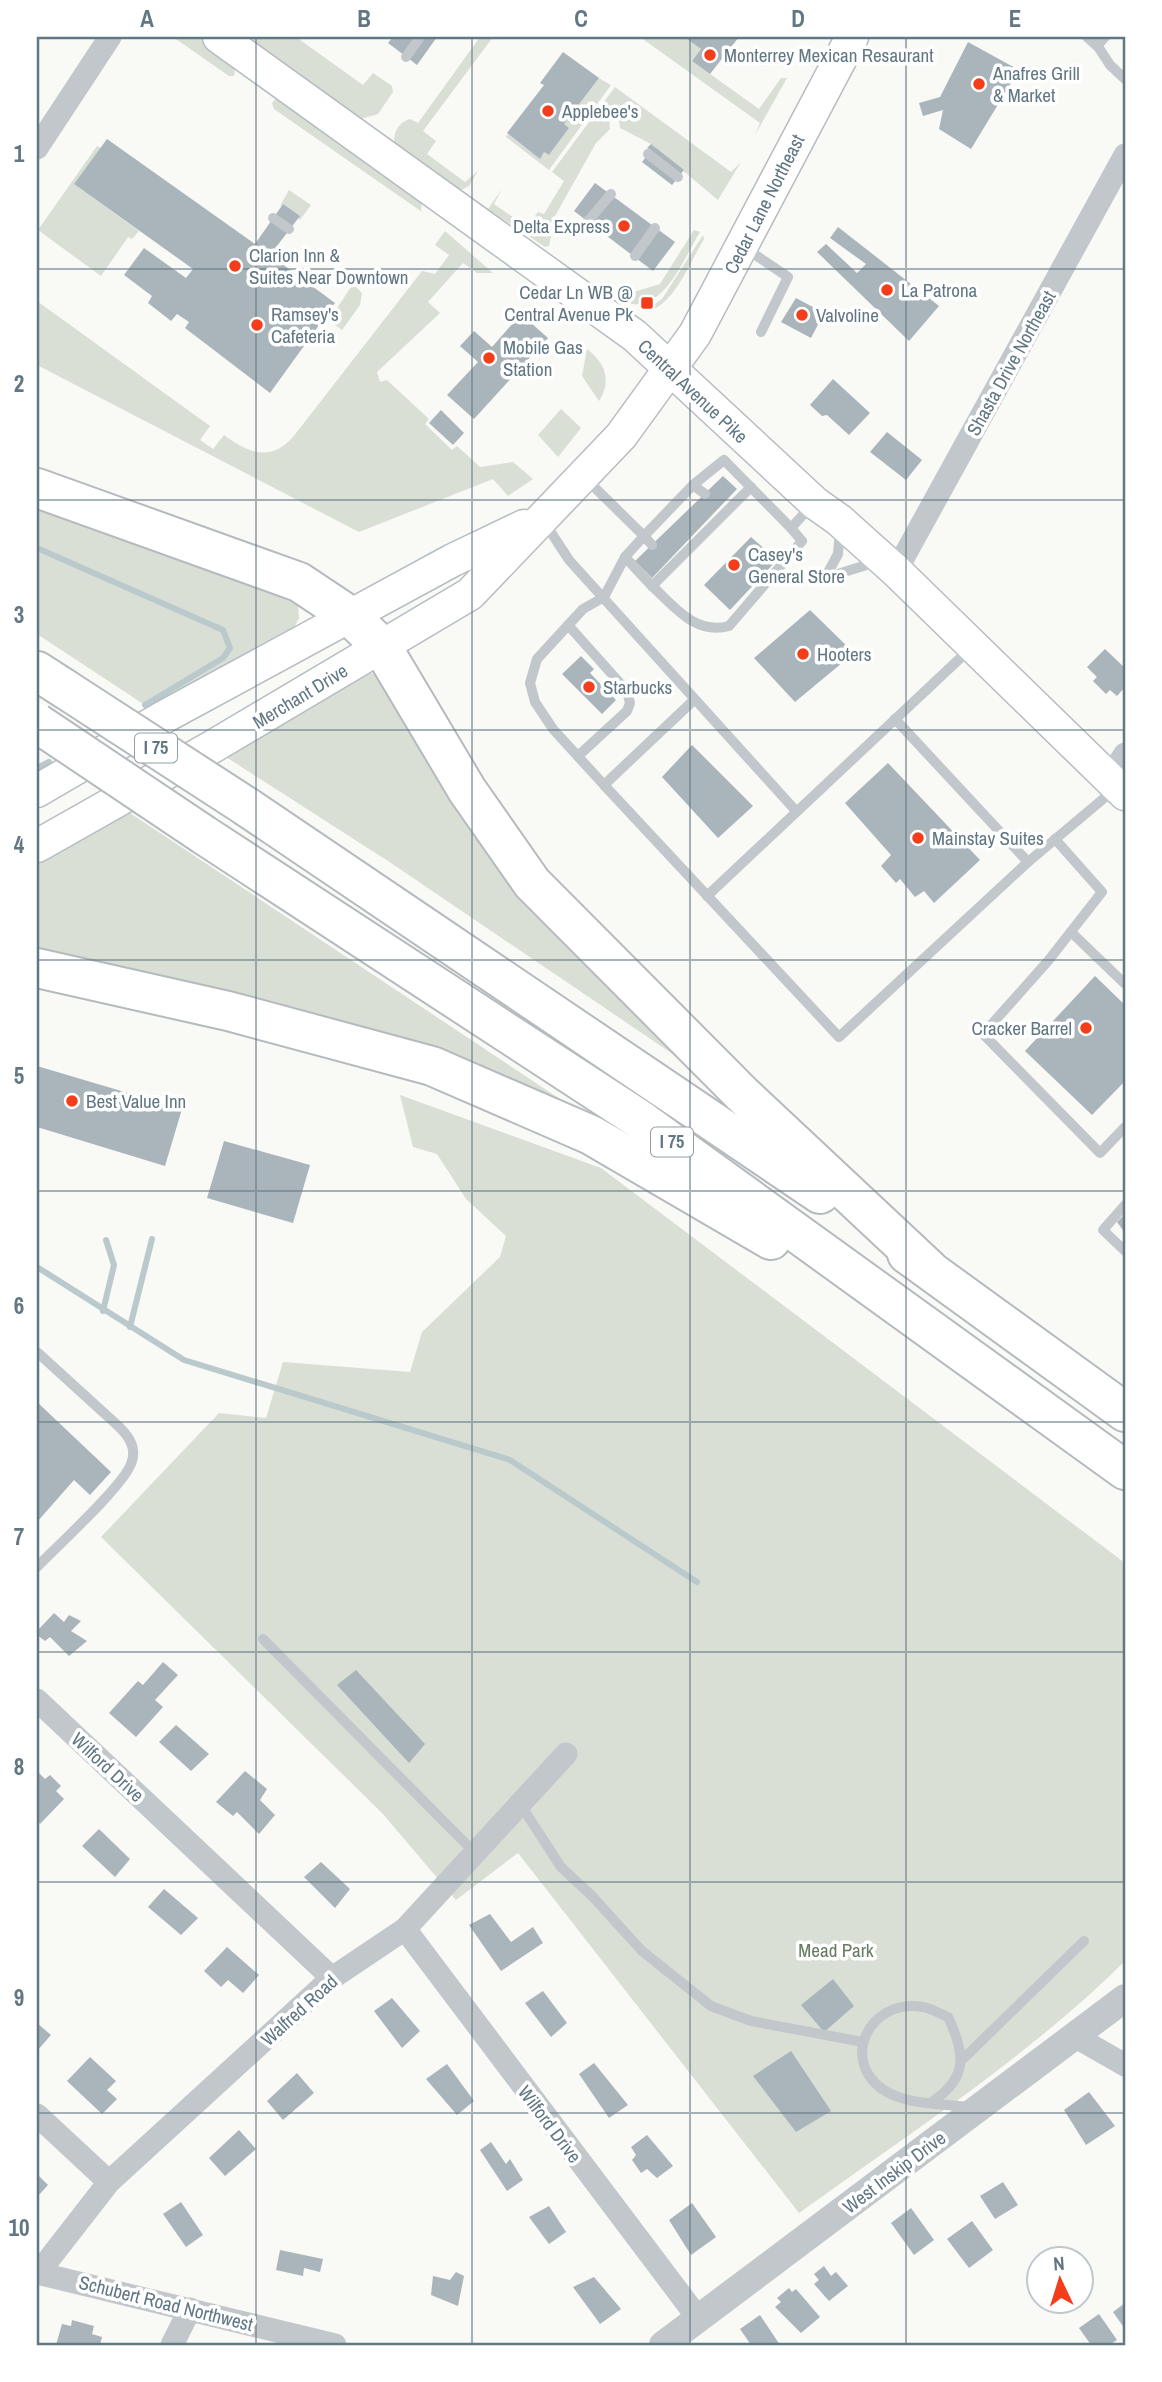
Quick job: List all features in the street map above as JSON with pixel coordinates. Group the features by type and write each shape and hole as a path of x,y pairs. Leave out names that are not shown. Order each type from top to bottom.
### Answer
{"highway":[{"path":"37,488 299,582 351,616 382,647 467,790 532,883 742,1094 929,1269"},
{"name":"I 75","path":"51,680 247,807 684,1100 929,1269 1125,1412"},
{"name":"I 75","path":"37,723 639,1119 1125,1470"},
{"path":"37,968 228,1012 432,1066 591,1135 978,1362"}],"main road":[{"name":"Central Avenue Pike","path":"219,37 583,296 669,367 890,566 973,646 1119,778"},
{"name":"Cedar Lane Northeast","path":"669,367 695,334 852,37"},
{"name":"Merchant Drive","path":"37,846 470,594 621,436 669,367"},
{"name":"Merchant Drive","path":"37,791 162,718 453,560 541,518"}],"street":[{"path":"37,148 110,37"},
{"name":"Shasta Drive Northeast","path":"890,566 1125,155"},
{"name":"Wilford Drive","path":"37,1700 332,1978"},
{"name":"Walfred Road","path":"38,2273 109,2182 332,1978 405,1929 566,1754"},
{"name":"Wilford Drive","path":"405,1929 698,2318"},
{"name":"West Inskip Drive","path":"663,2345 1125,1998"},
{"path":"1076,2037 1125,2065"},
{"path":"37,2115 109,2182"},
{"name":"Schubert Road Northwest","path":"38,2273 335,2345"},
{"path":"172,2345 190,2309"}],"lane":[{"path":"406,57 420,37"},
{"path":"1087,37 1101,41 1110,65 1125,79"},
{"path":"648,154 678,177"},
{"path":"588,222 611,194"},
{"path":"273,218 289,229"},
{"path":"635,256 655,228"},
{"path":"743,247 788,277 761,332"},
{"path":"625,557 691,623 715,630 729,626 802,541 724,460 693,485 662,518 648,540 625,557 604,597 583,609 537,659 530,683 535,702 553,729 839,1037 1119,778"},
{"path":"584,477 648,540"},
{"path":"693,485 705,494"},
{"path":"652,586 704,528 751,487"},
{"path":"678,501 687,510"},
{"path":"791,528 827,512 838,554 825,578 890,566"},
{"path":"541,518 569,560 796,811"},
{"path":"662,518 670,527"},
{"path":"568,625 627,691 629,703 627,711 578,756"},
{"path":"707,896 973,646"},
{"path":"604,785 694,700"},
{"path":"895,719 1028,862"},
{"path":"1055,839 1102,892 983,1034 1100,1153 1125,1127"},
{"path":"1071,932 1125,984"},
{"path":"1125,1205 1103,1230 1125,1251"},
{"path":"37,1352 116,1423 127,1435 132,1447 132,1462 119,1482 37,1567"},
{"path":"263,1639 475,1853"},
{"path":"520,1804 561,1867 592,1896 642,1951 711,2007 751,2021 863,2042"},
{"path":"932,2102 946,2092 963,2059 1084,1941"},
{"path":"963,2059 959,2041 948,2017 923,2007 898,2007 878,2018 863,2042 861,2058 872,2078 890,2093 980,2108"}],"green space":[{"path":"173,37 199,37 236,63 234,76 229,76"},
{"path":"237,37 296,37 363,85 373,73 392,86 393,92 378,114 357,120"},
{"path":"480,37 493,37 423,131 436,141 427,154 465,182 478,171 469,186 457,192 395,147 394,138 396,130 406,121 410,119 418,123"},
{"path":"640,37 684,37 701,49 692,61 759,109 781,78 787,78 755,135 760,123"},
{"path":"599,78 611,85 549,170 506,137 508,134 539,158 544,152 549,155 569,128 564,124"},
{"path":"615,87 731,172 741,162 718,200 651,144 620,128 619,119 609,120 610,129 596,143 546,232 551,236 549,246 545,247 488,209 502,189 494,204 527,227 538,212 544,214 564,181 552,172"},
{"path":"278,96 359,150 422,203 421,211 425,214 274,109 272,103"},
{"path":"97,146 101,148 74,184 139,231 132,239 128,237 101,276 38,230"},
{"path":"289,190 311,205 300,220 283,204 280,206"},
{"path":"694,230 700,232 670,283 660,294 648,302 635,304 621,301 620,296 660,284"},
{"path":"445,231 493,273 477,273 463,263 428,302 440,313 377,372 380,382 387,380 429,419 425,424 452,450 457,446 480,467 513,462 533,479 508,496 493,479 359,532 37,365 37,301 210,426 200,440 213,449 224,435 250,450 276,450 293,437 422,271 435,274 449,255 435,245"},
{"path":"703,235 704,239 674,291 667,300 649,311 648,309 662,299"},
{"path":"351,287 356,287 362,293 360,305 342,330 330,321 326,325"},
{"path":"587,349 605,372 605,386 599,401 582,376"},
{"path":"561,409 581,428 558,457 538,435"},
{"path":"37,504 279,588 298,604 299,618 294,628 151,709 37,634"},
{"path":"369,673 377,674 433,772 497,864 683,1061 391,863 223,755"},
{"path":"127,811 578,1111 37,956 37,864"},
{"name":"Mead Park","path":"400,1095 601,1168 1125,1563 1125,1961 1049,2030 1008,2062 799,2213 518,1853 456,1900 383,1814 101,1537 219,1413 266,1418 283,1362 410,1372 422,1332 500,1257 506,1236 466,1199 437,1154 413,1147"}],"building":[{"path":"393,37 437,37 417,65 388,43"},
{"name":"Monterrey Mexican Resaurant","path":"684,37 739,37 710,74 692,61 701,49"},
{"name":"Anafres Grill & Market","path":"968,42 1019,70 971,149 939,129 943,110 923,116 919,103 940,97"},
{"name":"Applebee's","path":"563,52 599,78 564,124 569,128 549,155 544,152 540,159 507,133 544,85 540,83"},
{"name":"Clarion Inn & Suites Near Downtown","path":"107,139 255,244 283,204 300,216 270,255 335,303 270,393 185,328 189,322 177,314 171,321 148,303 152,296 124,275 144,248 186,278 193,269 74,184"},
{"path":"651,144 684,170 672,185 642,162 651,150 647,148"},
{"path":"595,183 675,242 653,271 574,211"},
{"name":"La Patrona","path":"838,227 939,306 909,341 817,252 826,244 857,273 866,264 830,238"},
{"path":"796,298 824,313 811,338 781,322"},
{"path":"521,314 548,338 474,419 447,395 478,362 460,346 474,331 492,347"},
{"path":"833,379 870,413 849,435 827,415 822,416 810,405"},
{"path":"441,410 464,433 453,445 429,423"},
{"path":"887,432 922,460 906,480 870,452"},
{"path":"723,476 737,489 652,578 635,561"},
{"path":"751,537 777,560 730,610 704,585"},
{"path":"810,610 854,653 795,702 754,658"},
{"path":"1105,649 1125,668 1125,687 1117,696 1110,690 1106,694 1093,681 1097,677 1087,667"},
{"name":"Starbucks","path":"581,656 594,669 590,673 616,700 602,714 562,674"},
{"path":"692,745 753,806 718,838 662,777"},
{"name":"Mainstay Suites","path":"888,763 980,860 934,903 924,891 915,897 900,879 896,883 881,866 891,855 845,803"},
{"name":"Cracker Barrel","path":"1095,976 1125,1005 1125,1081 1092,1115 1025,1051"},
{"path":"37,1066 182,1109 165,1166 37,1127"},
{"path":"224,1141 310,1165 293,1223 207,1198"},
{"path":"1125,1214 1125,1233 1117,1222"},
{"path":"37,1402 111,1472 90,1495 74,1480 37,1522"},
{"path":"54,1613 64,1622 69,1615 81,1621 71,1631 87,1641 69,1656 50,1637 45,1641 37,1635 37,1631"},
{"path":"163,1662 178,1675 155,1700 163,1707 136,1737 109,1713 138,1681 143,1685"},
{"path":"356,1670 425,1744 409,1763 337,1685"},
{"path":"176,1725 209,1754 191,1771 159,1742"},
{"path":"37,1771 45,1779 50,1775 61,1786 56,1791 64,1799 40,1824 37,1820"},
{"path":"245,1771 267,1789 260,1800 275,1815 259,1834 237,1812 233,1816 216,1802"},
{"path":"99,1829 130,1859 115,1877 82,1846"},
{"path":"321,1862 350,1889 335,1908 304,1877"},
{"path":"164,1889 198,1918 181,1935 148,1907"},
{"path":"490,1914 511,1942 533,1927 543,1943 501,1971 469,1925"},
{"path":"227,1947 259,1975 243,1993 228,1980 221,1987 204,1971"},
{"path":"833,1979 854,2006 824,2032 801,2005"},
{"path":"543,1991 567,2023 551,2037 525,2003"},
{"path":"392,1998 420,2031 402,2048 374,2011"},
{"path":"37,2023 51,2035 37,2051"},
{"path":"791,2051 831,2111 796,2132 753,2076"},
{"path":"90,2057 116,2081 107,2090 117,2099 102,2114 67,2081"},
{"path":"594,2063 628,2105 609,2118 579,2074"},
{"path":"447,2064 474,2101 457,2115 426,2079"},
{"path":"297,2073 314,2093 283,2120 267,2101"},
{"path":"1089,2092 1115,2126 1086,2145 1064,2110"},
{"path":"239,2130 256,2149 225,2176 209,2158"},
{"path":"647,2135 673,2166 657,2178 647,2169 641,2173 632,2160 636,2155 631,2147"},
{"path":"491,2142 506,2164 510,2159 523,2180 507,2191 480,2150"},
{"path":"37,2174 48,2185 37,2197"},
{"path":"1003,2182 1018,2205 995,2219 980,2196"},
{"path":"181,2202 203,2235 186,2247 163,2214"},
{"path":"692,2203 716,2237 691,2255 669,2220"},
{"path":"549,2206 566,2232 549,2244 529,2217"},
{"path":"911,2208 934,2240 914,2255 891,2223"},
{"path":"972,2221 993,2250 969,2268 947,2239"},
{"path":"280,2250 323,2259 320,2272 304,2268 303,2276 276,2270"},
{"path":"824,2266 831,2276 836,2272 848,2286 829,2301 814,2284 819,2280 814,2274"},
{"path":"456,2272 464,2276 458,2306 431,2295 433,2276 450,2280"},
{"path":"594,2277 621,2309 600,2324 573,2287"},
{"path":"789,2288 792,2292 796,2289 820,2317 801,2333 775,2307 781,2302 777,2298"},
{"path":"1125,2303 1125,2329 1113,2312"},
{"path":"1099,2314 1117,2340 1109,2345 1091,2345 1079,2328"},
{"path":"760,2315 780,2345 751,2345 740,2329"},
{"path":"72,2320 94,2326 92,2334 102,2337 100,2345 56,2345 62,2324 71,2326"}],"waterway":[{"path":"37,548 223,630 230,648 223,658 145,705"},
{"path":"37,768 49,762"},
{"path":"130,1327 152,1239"},
{"path":"103,1311 114,1265 106,1240"},
{"path":"37,1267 184,1360 510,1460 697,1582"}],"place":[{"name":"Monterrey Mexican Resaurant","path":"710,55"},
{"name":"Anafres Grill & Market","path":"979,84"},
{"name":"Applebee's","path":"548,111"},
{"name":"Delta Express","path":"624,226"},
{"name":"Clarion Inn & Suites Near Downtown","path":"235,266"},
{"name":"La Patrona","path":"887,290"},
{"name":"Cedar Ln WB @ Central Avenue Pk","path":"647,303"},
{"name":"Valvoline","path":"802,315"},
{"name":"Ramsey's Cafeteria","path":"257,325"},
{"name":"Mobile Gas Station","path":"489,358"},
{"name":"Casey's General Store","path":"734,565"},
{"name":"Hooters","path":"803,654"},
{"name":"Starbucks","path":"589,687"},
{"name":"Mainstay Suites","path":"918,838"},
{"name":"Cracker Barrel","path":"1086,1028"},
{"name":"Best Value Inn","path":"72,1101"}]}
